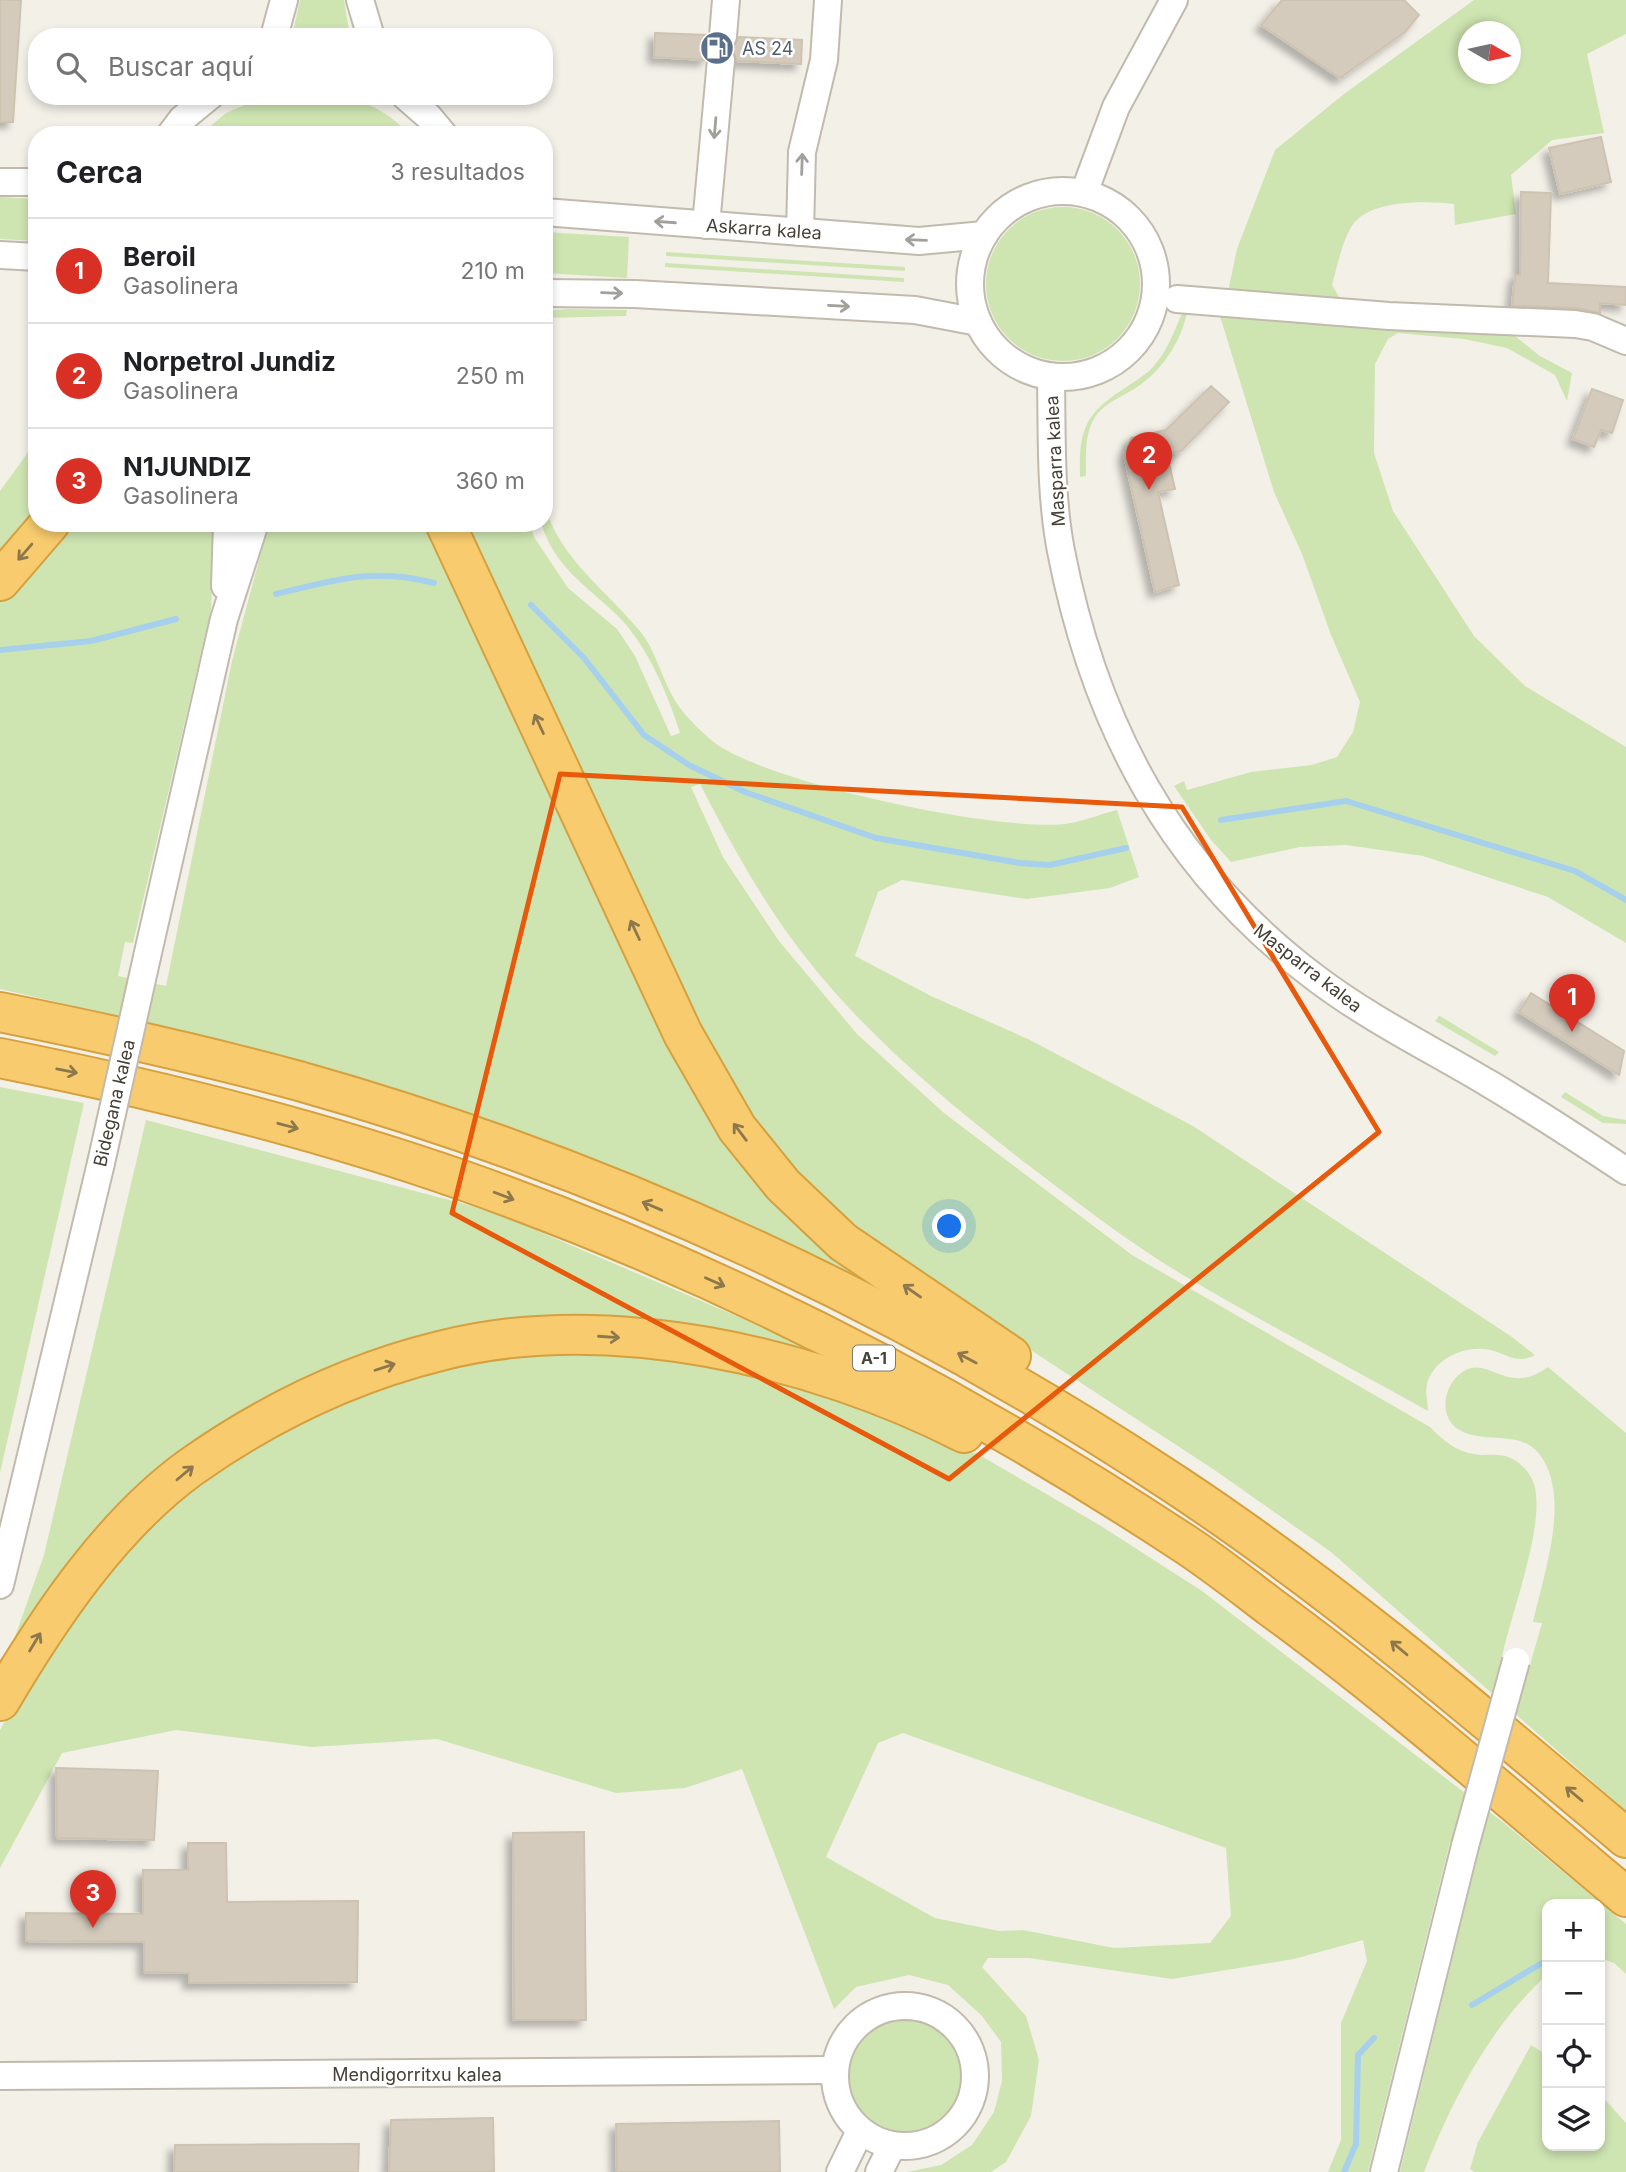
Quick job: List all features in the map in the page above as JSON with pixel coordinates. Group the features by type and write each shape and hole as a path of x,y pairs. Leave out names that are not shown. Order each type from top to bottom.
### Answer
{"highway":[{"path":"0,581 42,532"},
{"path":"449,532 684,1034 737,1128 783,1185 843,1242 1178,1468 1264,1546"},
{"name":"A-1","path":"0,1012 97,1032 299,1082 473,1137 621,1193 756,1251 882,1312 989,1370 1171,1482 1264,1546 1380,1631 1626,1838"},
{"name":"A-1","path":"0,1058 96,1077 298,1129 457,1178 608,1235 860,1350 962,1406 1185,1543 1356,1670 1626,1896"},
{"path":"0,1701 42,1630 94,1561 189,1468 309,1397 369,1373 442,1350 524,1338 599,1336 684,1344 762,1358 838,1381 944,1423 1185,1543"}],"street":[{"path":"276,28 284,0"},
{"path":"360,0 368,28"},
{"path":"706,225 726,0"},
{"path":"800,232 802,152 824,60 828,0"},
{"path":"1084,193 1116,107 1174,0"},
{"path":"177,126 199,105"},
{"path":"415,105 436,126"},
{"path":"0,182 28,183"},
{"path":"1061,191 1084,193 1110,204 1137,229 1147,245 1155,272 1154,300 1145,327 1121,356 1106,367 1080,376 1051,377 1028,371 1007,359 990,342 978,322 971,300 970,278 975,255 984,234 999,217 1028,198 1061,191"},
{"name":"Askarra kalea","path":"553,213 919,240 948,240 984,234"},
{"path":"0,255 28,257"},
{"path":"553,293 635,294 915,310 978,322"},
{"path":"1177,299 1389,316 1575,324 1593,327 1626,341"},
{"name":"Masparra kalea","path":"1051,377 1052,468 1061,549 1088,657 1128,759 1183,846 1214,886 1264,937 1317,979 1359,1009 1490,1084 1626,1171"},
{"name":"Bidegana kalea","path":"223,619 227,532"},
{"name":"Bidegana kalea","path":"0,1586 101,1163 223,619 252,532"},
{"path":"1384,2172 1465,1846 1516,1661"},
{"path":"913,2006 934,2012 953,2025 967,2043 975,2064 975,2087 968,2108 954,2127 936,2140 914,2147 892,2146 860,2131 839,2104 834,2070 839,2048 852,2029 869,2015 890,2007 913,2006"},
{"name":"Mendigorritxu kalea","path":"0,2076 834,2070"},
{"path":"840,2172 860,2131"},
{"path":"879,2172 892,2146"}],"highlighted area":[{"path":"560,774 1182,807 1379,1132 949,1479 452,1213"}],"green space":[{"path":"300,0 344,0 349,28 294,28"},
{"path":"1474,0 1626,0 1626,34 1587,54 1604,133 1552,140 1511,175 1516,214 1455,225 1454,204 1417,202 1378,208 1358,219 1349,232 1332,285 1345,307 1227,296 1237,249 1275,150 1344,94"},
{"path":"244,105 367,105 400,126 211,126 226,113"},
{"path":"0,197 28,199 28,241 0,239"},
{"path":"1063,207 1092,213 1117,230 1134,255 1140,284 1134,313 1117,338 1092,355 1063,361 1034,355 1009,338 992,313 986,284 992,255 1009,230 1034,213"},
{"path":"553,233 629,237 627,278 553,274"},
{"path":"666,252 905,267 905,271 666,256"},
{"path":"665,263 904,278 904,282 665,267"},
{"path":"1184,309 1510,332 1540,356 1572,373 1567,401 1555,375 1507,348 1464,339 1398,333 1388,339 1375,364 1374,453 1393,511 1474,636 1525,686 1626,747 1626,943 1548,897 1423,856 1346,845 1300,847 1231,862 1211,840 1174,786 1184,781 1187,790 1251,772 1312,765 1337,757 1353,732 1360,702 1331,635 1302,554 1274,492 1220,316 1187,313 1176,344 1156,371 1099,412 1091,424 1087,438 1086,476 1080,477 1083,437 1091,417 1109,399 1146,374 1155,364 1170,342"},
{"path":"553,310 627,310 626,316 553,318"},
{"path":"28,452 28,528 0,561 0,491"},
{"path":"553,527 584,572 645,638 681,710 711,740 738,756 778,772 882,801 989,820 1065,824 1117,810 1139,877 1110,888 1027,899 902,880 878,892 855,956 931,996 1028,1039 1193,1126 1512,1337 1535,1355 1518,1359 1484,1349 1454,1354 1437,1366 1431,1375 1426,1387 1428,1411 1244,1310 1143,1249 1066,1194 971,1120 862,1022 814,968 781,925 738,856 700,784 691,787 723,857 779,941 857,1034 944,1113 1132,1255 1430,1427 1452,1446 1473,1454 1508,1457 1525,1469 1535,1488 1535,1526 1502,1657 1530,1665 1542,1623 1533,1622 1552,1541 1554,1498 1551,1479 1544,1461 1528,1444 1518,1440 1474,1435 1455,1427 1446,1411 1447,1393 1451,1384 1464,1371 1473,1368 1521,1378 1534,1375 1548,1367 1626,1433 1626,1811 1331,1552 1213,1469 980,1317 846,1223 795,1172 751,1117 702,1039 466,532 533,532 568,588 617,629 635,656 671,736 680,733 662,686 637,639 616,614 562,563 545,532 553,532"},
{"path":"59,532 215,532 211,610 133,943 125,942 118,976 166,986 232,661 267,532 438,532 688,1058 888,1291 680,1196 353,1078 241,1044 0,989 0,601"},
{"path":"1439,1016 1499,1052 1495,1056 1435,1021"},
{"path":"0,1087 84,1103 0,1473"},
{"path":"1565,1092 1603,1116 1626,1120 1626,1124 1603,1123 1561,1097"},
{"path":"146,1120 491,1211 835,1358 693,1325 540,1325 278,1394 0,1679 44,1555"},
{"path":"562,1350 706,1361 880,1411 983,1457 1101,1526 1202,1591 1504,1823 1596,1899 1542,1899 1542,1980 1508,2017 1474,2066 1424,2172 1400,2172 1479,1850 1450,1842 1368,2172 1328,2172 1341,2140 1341,2023 1367,1961 1363,1940 1294,1959 1172,1979 1029,1958 988,1958 982,1967 1026,2016 1039,2060 1031,2116 1006,2162 991,2172 907,2172 941,2165 972,2145 994,2112 1002,2081 1001,2042 982,2016 948,1985 909,1975 856,1987 834,2009 742,1769 685,1788 616,1793 437,1739 312,1747 176,1730 62,1753 0,1868 0,1730 44,1655 144,1526 239,1451 355,1391 476,1358","holes":["903,1733 1226,1848 1231,1916 1210,1943 1114,1948 1023,1930 999,1931 935,1918 826,1857 878,1743"]},
{"path":"1605,1907 1626,1924 1626,1974 1614,1963 1605,1960"},
{"path":"906,2012 930,2017 950,2031 964,2051 969,2075 964,2099 950,2119 930,2133 906,2138 882,2133 862,2119 848,2099 843,2075 848,2051 862,2031 882,2017"},
{"path":"1531,2045 1542,2052 1542,2151 1605,2151 1605,2100 1626,2123 1626,2172 1474,2172 1470,2169 1478,2142"}],"building":[{"path":"0,0 21,0 13,122 0,122"},
{"path":"1282,0 1404,0 1419,15 1405,32 1340,78 1261,25"},
{"path":"655,33 707,35 712,47 705,60 654,57"},
{"path":"739,37 802,40 801,64 737,61 732,49"},
{"path":"1601,137 1611,182 1560,194 1549,148"},
{"path":"1521,192 1551,193 1548,283 1626,287 1626,305 1600,303 1600,313 1576,308 1512,306 1515,275 1520,275"},
{"path":"1211,386 1229,402 1181,451 1167,454 1175,489 1158,492 1179,585 1155,592 1124,455 1131,438 1166,430"},
{"path":"1592,389 1623,400 1612,433 1601,430 1594,447 1573,439"},
{"path":"1531,993 1624,1051 1619,1075 1519,1012"},
{"path":"56,1768 158,1771 154,1840 57,1838"},
{"path":"584,1832 586,2020 514,2020 513,1833"},
{"path":"188,1843 226,1843 227,1902 358,1901 357,1982 189,1983 189,1973 144,1972 144,1942 26,1941 26,1913 143,1914 143,1870 188,1870"},
{"path":"493,2118 494,2172 389,2172 391,2120"},
{"path":"779,2121 780,2172 617,2172 616,2124"},
{"path":"359,2144 358,2172 174,2172 175,2145"}],"waterway":[{"path":"276,594 354,577 392,576 434,583"},
{"path":"531,605 584,658 644,735 689,765 745,792 876,838 1020,863 1050,865 1126,848"},
{"path":"0,650 91,641 176,619"},
{"path":"1221,820 1346,801 1575,871 1626,900"},
{"path":"1472,2005 1544,1962"},
{"path":"1344,2172 1356,2144 1358,2055 1374,2038"}],"place":[{"name":"AS 24","path":"717,48"},
{"name":"Norpetrol Jundiz","path":"1149,490"},
{"name":"Beroil","path":"1572,1032"},
{"name":"N1JUNDIZ","path":"93,1928"}]}
